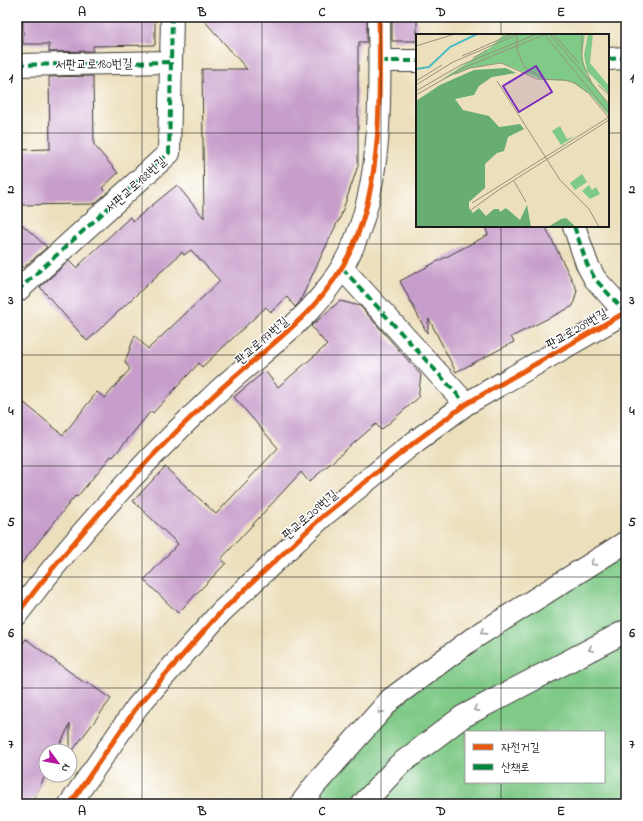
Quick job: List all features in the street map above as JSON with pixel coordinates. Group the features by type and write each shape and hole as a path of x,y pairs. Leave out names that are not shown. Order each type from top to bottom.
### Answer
{"main road":[{"name":"서판교로188번길","path":"17,291 169,153 172,17"},
{"name":"판교로197번길","path":"17,614 62,554 120,488 212,396 294,327 317,302 342,268 353,245 365,210 372,182 376,149 380,61 379,17"},
{"path":"609,59 626,58"},
{"path":"380,61 416,61"},
{"name":"서판교로180번길","path":"17,65 171,62"},
{"name":"판교로209번길","path":"70,804 137,707 221,612 323,516 410,446 466,404 626,312 595,279 587,264 574,227"},
{"path":"342,268 466,404"},
{"path":"302,804 315,784 391,699 472,639 626,542"},
{"path":"363,804 399,765 462,717 626,631"}],"green space":[{"path":"626,542 626,804 301,804 391,699"}],"building":[{"path":"23,17 155,17 155,45 93,46 93,51 49,52 49,44 23,44"},
{"path":"201,17 367,17 367,42 359,42 358,47 358,166 339,221 299,303 295,307 287,297 271,312 266,307 202,367 199,363 153,413 151,411 113,457 111,456 77,497 75,496 17,569 17,397 63,435 97,392 105,398 130,369 125,362 135,335 148,349 220,281 191,250 184,255 182,252 87,341 40,287 69,261 76,268 130,217 133,221 177,185 204,218 202,69 247,69"},
{"path":"392,17 417,17 416,41 392,41"},
{"path":"93,76 94,145 118,173 102,188 107,193 94,204 17,205 17,150 50,149 49,77"},
{"path":"17,220 47,247 23,268 17,261"},
{"path":"485,227 546,227 577,290 573,306 511,337 514,342 456,372 429,319 427,333 400,281 488,235"},
{"path":"340,301 360,306 421,375 418,398 381,430 376,424 309,482 301,472 221,559 226,563 178,613 144,580 178,544 133,501 165,467 216,514 278,448 234,397 265,371 278,387 327,345 311,326"},
{"path":"26,639 86,684 87,682 111,699 78,743 70,743 70,724 61,743 38,743 38,783 42,783 31,804 17,804 17,651"}],"marked path":[{"path":"17,291 169,153 172,17"},
{"path":"609,59 626,58"},
{"path":"380,61 416,61"},
{"path":"17,65 171,62"},
{"path":"574,227 587,264 595,279 625,312"},
{"path":"342,268 466,404"}],"cycle path":[{"path":"17,614 62,557 134,475 211,398 290,329 325,292 340,270 353,246 363,220 375,163 378,133 380,74 379,17"},
{"path":"70,804 137,707 221,612 323,516 416,441 466,404 626,312"}]}
